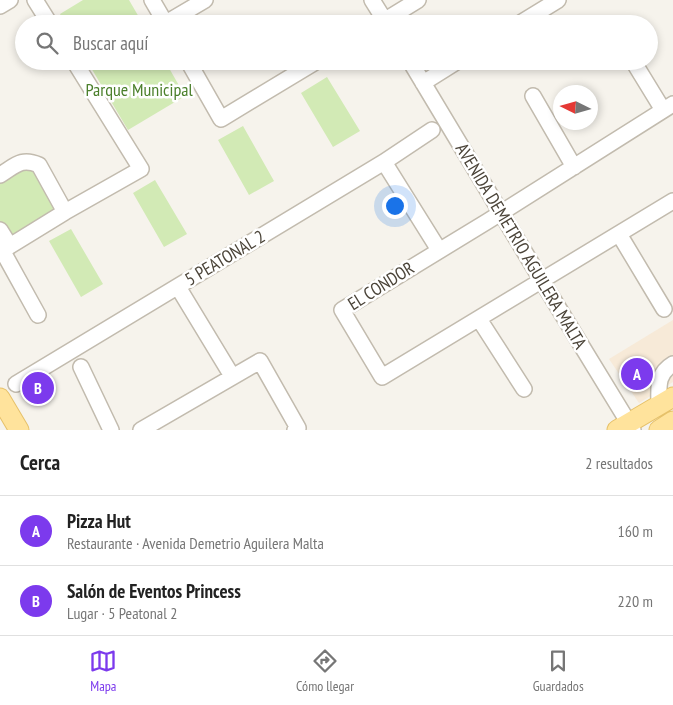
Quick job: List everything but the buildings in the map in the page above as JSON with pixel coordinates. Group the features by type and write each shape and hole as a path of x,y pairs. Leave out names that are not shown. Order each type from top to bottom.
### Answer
{"main road":[{"path":"0,398 19,430"},
{"path":"626,428 666,401"},
{"path":"659,430 673,422"}],"street":[{"path":"0,6 10,0"},
{"path":"35,0 44,15"},
{"path":"152,0 161,15"},
{"path":"181,15 205,0"},
{"path":"372,0 380,15"},
{"path":"396,15 418,0"},
{"path":"534,15 558,0"},
{"path":"4,249 141,169 80,70"},
{"path":"193,70 221,119 302,70"},
{"name":"AVENIDA DEMETRIO AGUILERA MALTA","path":"415,70 542,280 626,428"},
{"path":"423,83 444,70"},
{"path":"640,70 668,107"},
{"path":"533,96 574,167"},
{"name":"EL CONDOR","path":"668,107 488,222 342,310 382,377 673,201"},
{"name":"5 PEATONAL 2","path":"16,384 384,162 432,130"},
{"path":"0,175 24,161 39,164 65,212"},
{"path":"384,162 439,250"},
{"path":"0,230 4,249 38,315"},
{"path":"619,234 664,309"},
{"path":"178,287 232,376"},
{"path":"479,319 524,389"},
{"path":"141,430 260,360 298,428 295,430"},
{"path":"666,401 660,381 667,367 673,364"},
{"path":"81,367 111,430"}],"shaded area":[{"path":"673,320 673,382 639,403 609,359"}],"green space":[{"path":"83,0 129,0 138,15 60,15"},
{"name":"Parque Municipal","path":"92,70 170,70 185,96 128,130"},
{"path":"327,77 360,131 333,147 301,93"},
{"name":"Parque Municipal","path":"243,126 274,181 249,195 218,140"},
{"path":"24,165 36,169 57,208 9,238 0,223 0,179"},
{"path":"155,180 187,234 164,247 133,193"},
{"path":"71,229 103,284 81,297 49,241"}],"place":[{"name":"Pizza Hut","path":"637,374"},
{"name":"Salón de Eventos Princess","path":"38,388"}]}
